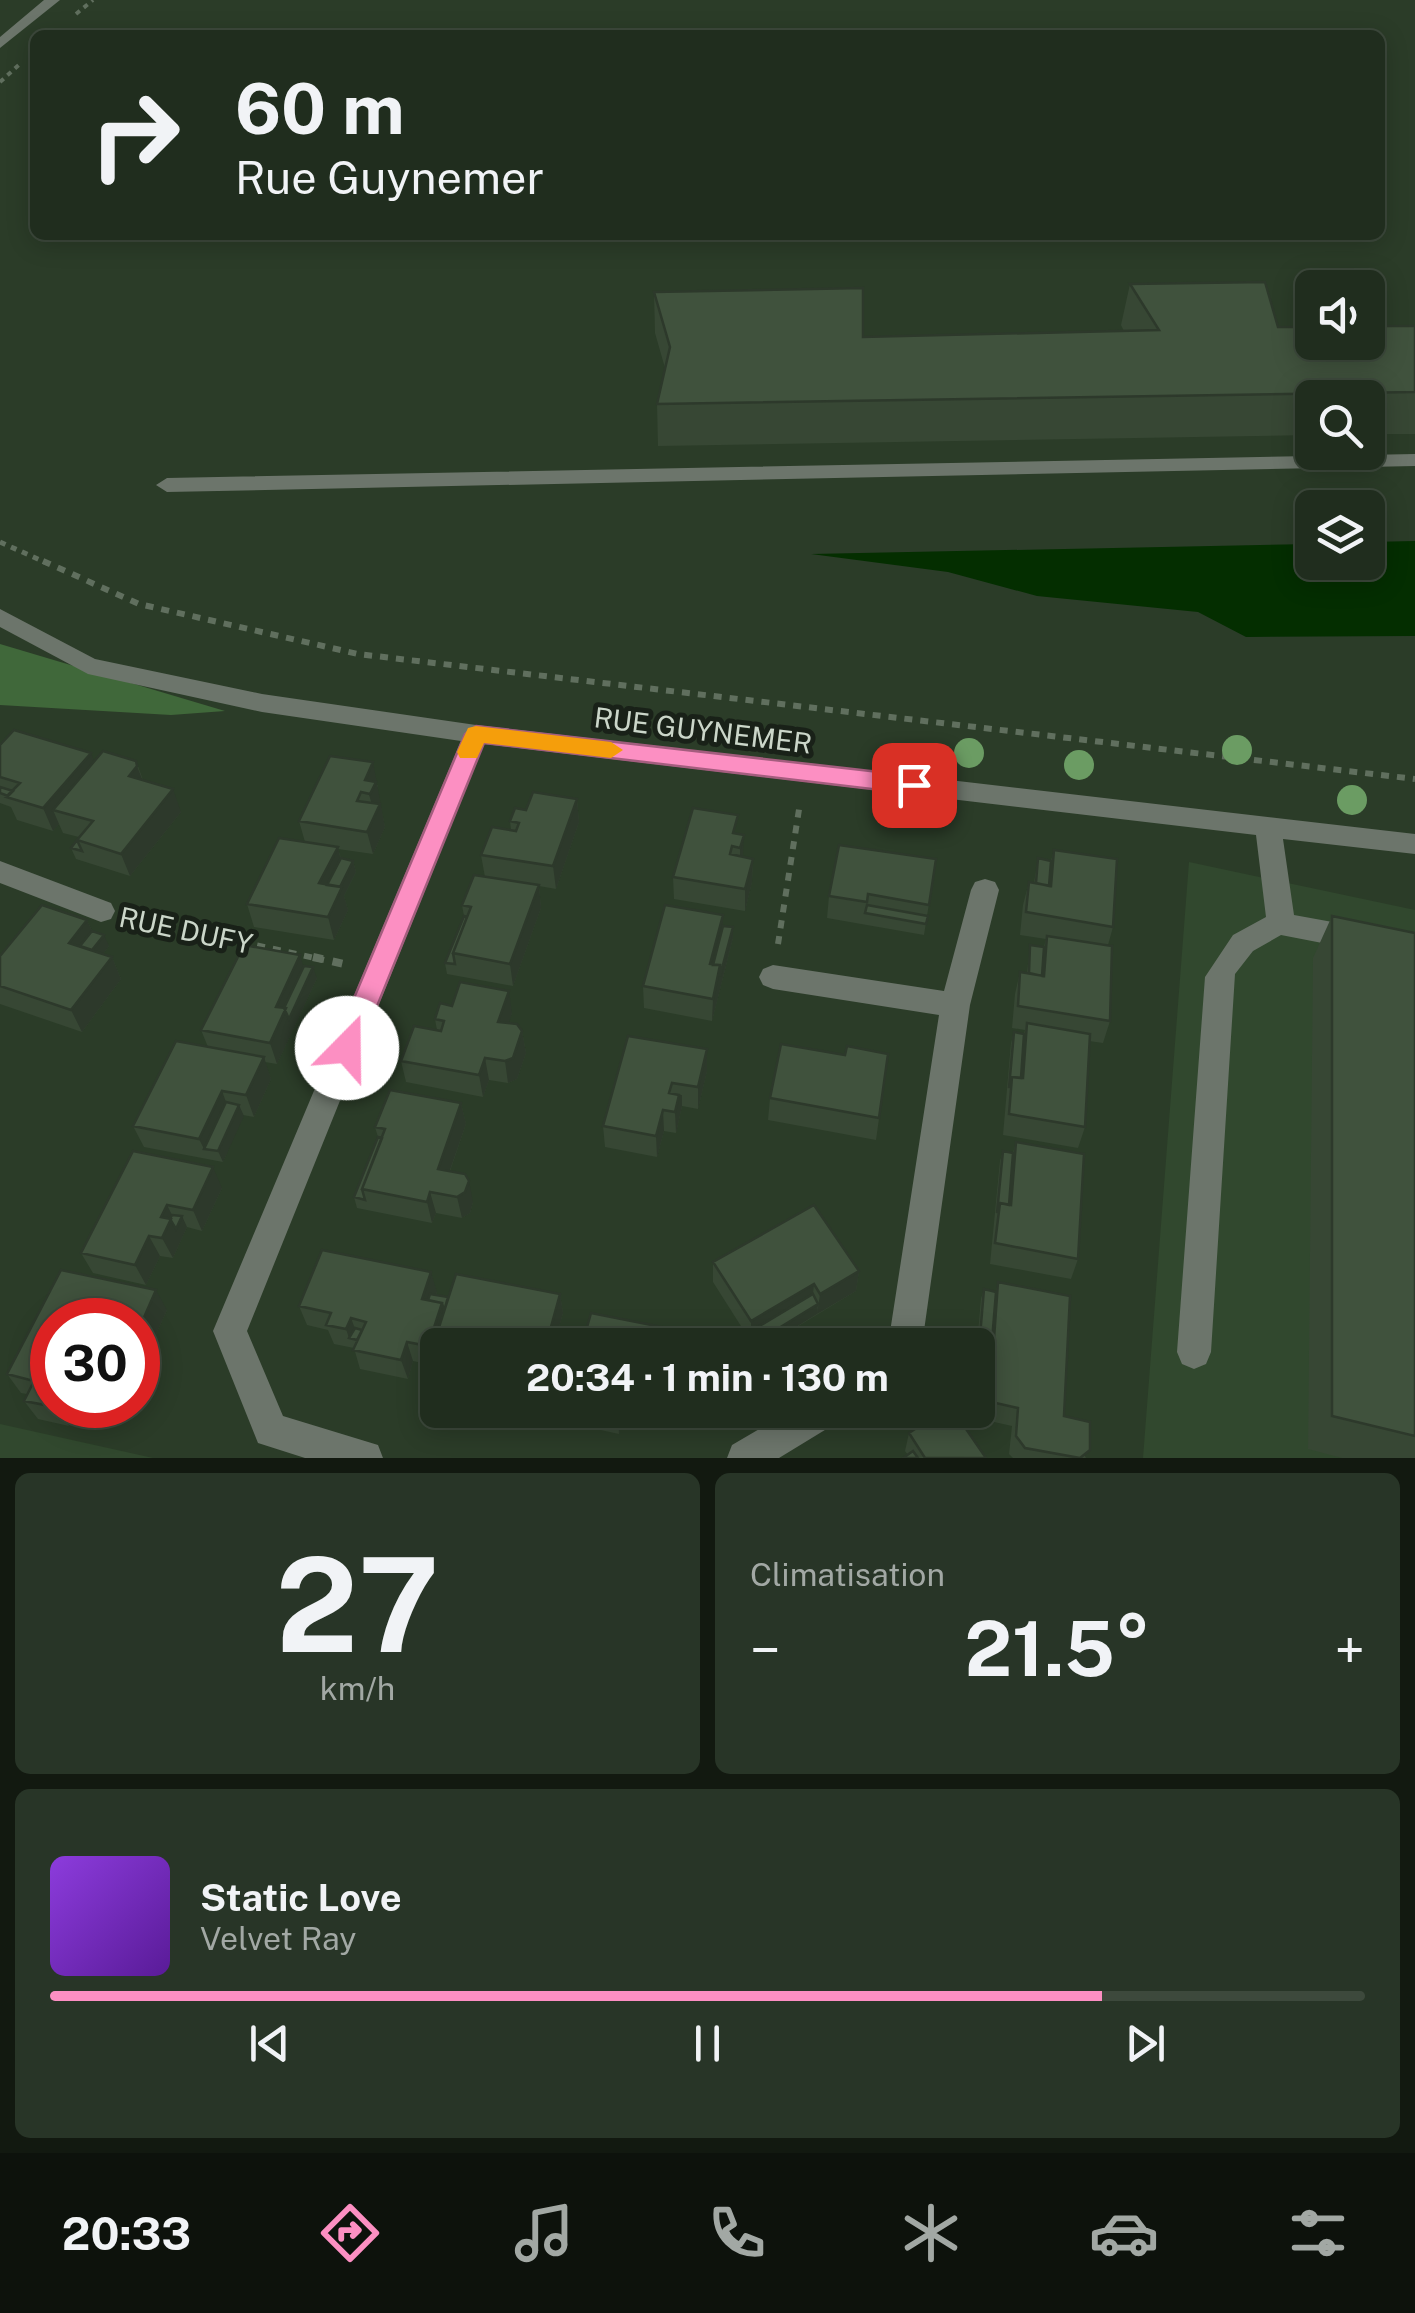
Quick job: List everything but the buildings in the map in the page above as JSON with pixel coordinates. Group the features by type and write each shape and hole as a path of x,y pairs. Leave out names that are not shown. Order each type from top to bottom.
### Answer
{"street":[{"path":"0,44 52,0"},
{"path":"167,485 1415,460"},
{"name":"RUE GUYNEMER","path":"0,616 88,666 262,702 476,734 1415,844"},
{"path":"365,1458 271,1430 230,1331 476,734"},
{"path":"1268,826 1281,924"},
{"name":"RUE DUFY","path":"0,872 101,911"},
{"path":"907,1328 954,1005 985,890"},
{"path":"1194,1352 1218,977 1233,948 1263,929 1281,924 1415,949"},
{"path":"772,977 954,1005"},
{"path":"745,1458 796,1428"}],"path":[{"path":"0,542 139,604 358,654 1415,779"},
{"path":"772,977 805,772"},
{"name":"RUE DUFY","path":"101,911 378,972"}],"shaded area":[{"path":"1415,541 1415,636 1246,637 1198,612 1037,596 948,572 811,554 1295,544 1295,580 1385,580 1385,542"},
{"path":"0,644 225,711 171,715 0,705"},
{"path":"1189,862 1415,910 1415,1458 1143,1458"},
{"path":"0,1424 153,1458 0,1458"}],"slow traffic":[{"path":"469,752 476,734 611,750"}],"route":[{"path":"347,1048 476,734 914,785"}]}
